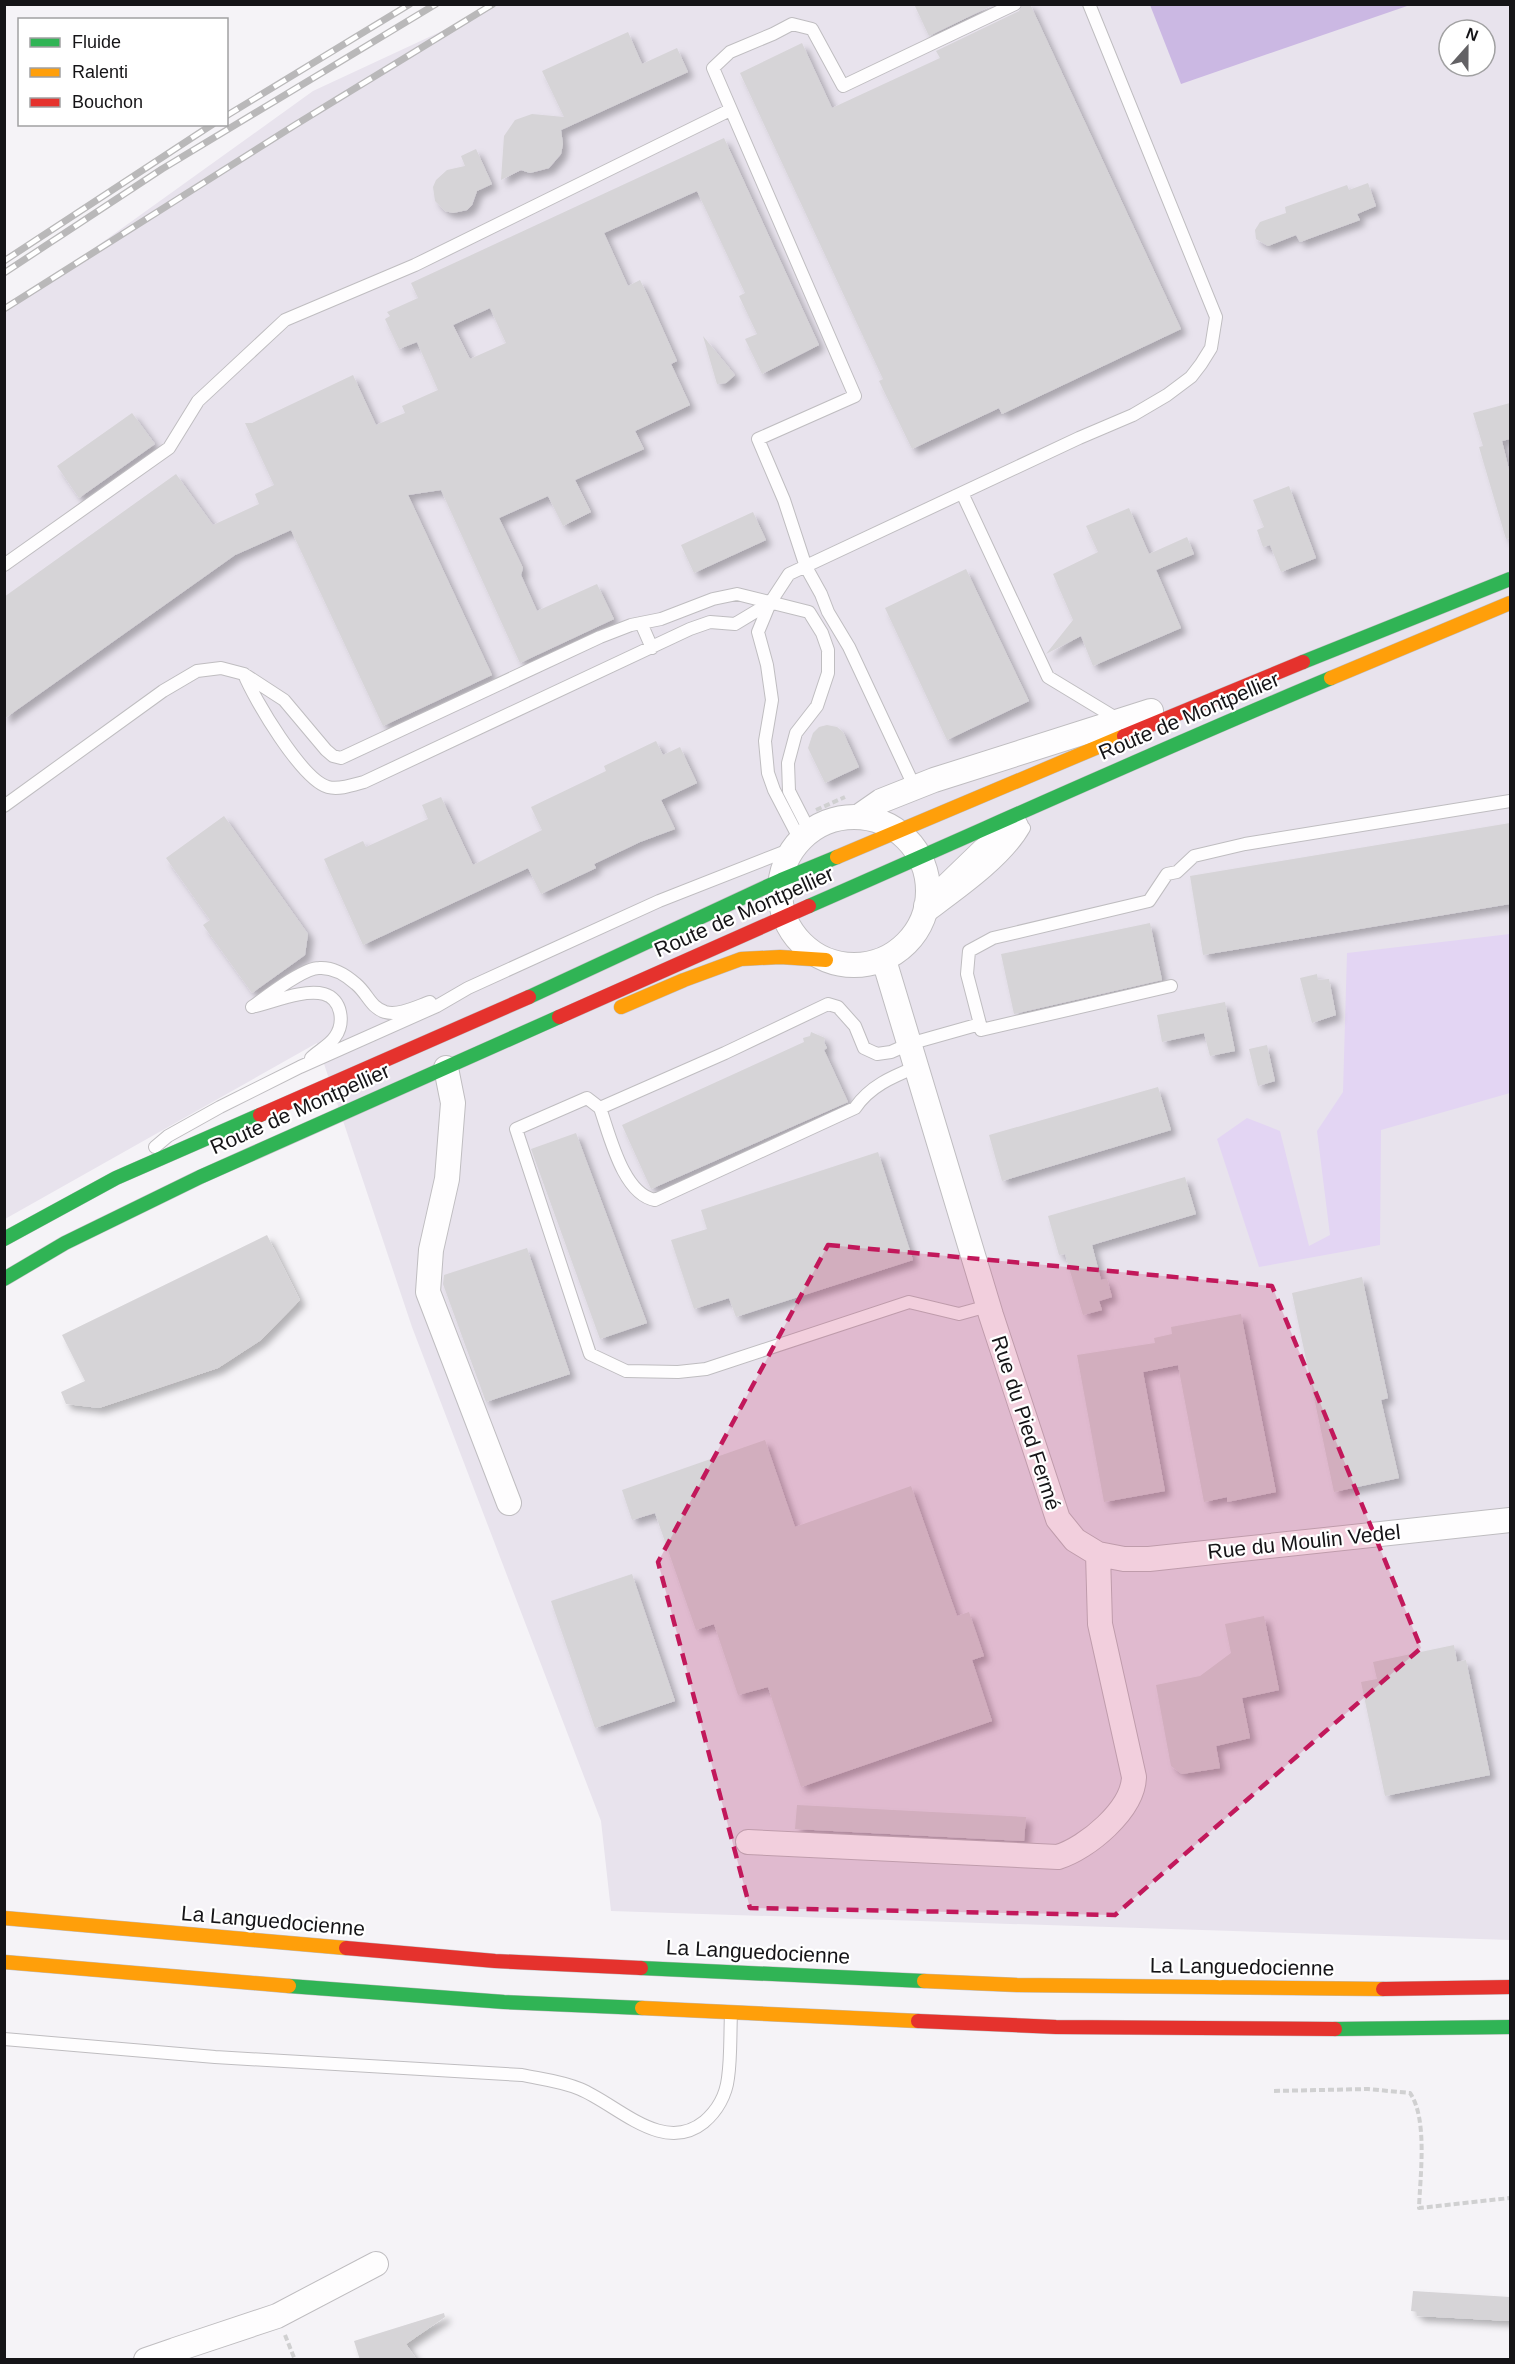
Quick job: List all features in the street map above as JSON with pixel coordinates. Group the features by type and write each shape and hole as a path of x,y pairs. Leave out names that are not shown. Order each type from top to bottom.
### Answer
{"main road":[{"name":"Route de Montpellier","path":"4,1239 116,1178 507,1007 781,880 1278,672 1510,579"},
{"name":"Route de Montpellier","path":"4,1279 65,1243 200,1177 785,916 1040,808 1170,745 1510,603"},
{"path":"610,1011 741,959 780,957 826,960"},
{"path":"509,1040 546,1038"},
{"name":"La Languedocienne","path":"4,1918 495,1960 1005,1985 1389,1989 1510,1987"},
{"path":"4,1962 504,2002 1056,2027 1386,2029 1510,2027"}],"street":[{"path":"858,817 881,801 915,788 1229,684 1278,672"},
{"path":"925,912 929,890 921,857 911,844 878,821 858,817 825,823 801,840 785,863 780,899 785,916 801,944 826,960 855,966 884,960 908,943 925,912 984,849 1040,808"},
{"name":"Rue du Pied Fermé","path":"884,960 988,1306 1058,1520 1075,1540 1098,1554"},
{"path":"446,1068 453,1103 447,1179 431,1254 428,1292 508,1503"},
{"name":"Rue du Moulin Vedel","path":"1098,1554 1124,1559 1149,1559 1510,1520"},
{"path":"748,1842 1041,1858 1058,1857 1075,1852 1091,1840 1128,1801 1134,1777 1100,1624 1098,1554"},
{"path":"146,2360 177,2355 278,2316 376,2264"}],"lane":[{"path":"915,788 849,647 828,612 806,567 784,500 758,439 855,396 713,68 729,52 792,24 812,29 843,86 1015,4"},
{"path":"801,840 774,790 768,773 765,741 772,700 767,665 758,632 771,603 789,574 840,548 1133,415 1167,395 1191,377 1211,348 1216,317 1089,4"},
{"path":"4,565 169,448 198,401 285,320 415,265 730,110"},
{"path":"962,493 1048,677 1120,720"},
{"path":"4,806 163,691 197,671 221,668 244,674 284,700 326,750 333,756 341,758 600,637 641,623 661,619 713,599 737,594 809,612 822,633 828,650 828,673 818,706 796,733 788,763 789,791 801,840"},
{"path":"244,674 251,691 310,777 328,787 347,787 364,782 680,633 710,622 735,624 771,603"},
{"path":"641,623 652,648"},
{"path":"1171,986 981,1030 967,974 969,951 993,939 1149,901 1167,874 1177,872 1194,856 1245,844 1510,801"},
{"path":"300,1067 336,1036 341,1010 334,999 324,994 307,994 252,1007 283,984 318,967 341,972 358,986 372,1006 387,1013 410,1009 468,988 659,901 801,840"},
{"path":"116,1178 168,1136 241,1096 437,1006 468,988"},
{"path":"600,1108 828,1004 838,1007 855,1026 864,1048 877,1054 891,1052 909,1044 980,1024"},
{"path":"916,1067 898,1074 865,1093 855,1108 655,1200 640,1195 627,1179 600,1108 587,1098 516,1129 590,1354 626,1371 678,1372 706,1369 909,1302 959,1314 988,1306"},
{"path":"4,2039 215,2057 522,2075 557,2081 580,2089 659,2132 681,2134 697,2128 720,2105 728,2080 731,2012"}],"path":[{"path":"1274,2091 1368,2089 1410,2093 1417,2103 1421,2144 1419,2208 1510,2198"}],"highlighted area":[{"path":"828,1245 1272,1286 1421,1648 1115,1915 750,1908 658,1562"}],"shaded area":[{"path":"498,5 1510,5 1510,1940 611,1911 601,1821 412,1327 317,1043 5,1219 4,313 313,91"},
{"path":"1150,5 1410,5 1181,84"},
{"path":"1510,934 1510,1093 1381,1130 1380,1245 1259,1267 1217,1139 1247,1118 1280,1131 1309,1246 1330,1235 1317,1131 1343,1092 1347,953"}],"building":[{"path":"914,4 995,4 929,36"},
{"path":"1023,4 1030,4 1181,329 1002,414 999,408 912,449 879,381 883,379 740,73 802,43 832,108 940,58 936,51 1019,11"},
{"path":"628,32 642,64 677,48 688,72 561,130 563,144 561,154 549,168 530,173 521,170 501,180 504,136 515,120 532,114 564,117 542,71"},
{"path":"724,138 819,345 762,374 745,339 757,334 739,296 745,293 697,191 604,233 628,286 640,280 647,294 677,361 671,364 690,405 635,431 644,449 575,480 591,512 563,526 548,496 499,518 523,568 521,575 537,611 597,584 614,619 520,663 441,490 408,495 492,675 383,726 291,530 235,555 4,719 4,597 176,474 213,525 259,504 255,494 274,485 245,423 252,423 353,375 376,425 405,413 402,406 438,390 417,342 399,349 385,319 390,316 387,312 418,298 411,283","holes":["490,308 506,343 470,359 453,325"]},
{"path":"476,149 492,184 477,191 472,205 467,210 453,213 445,211 435,201 433,187 436,180 447,170 465,166 461,156"},
{"path":"1368,183 1376,206 1357,214 1360,220 1300,242 1296,235 1268,246 1256,239 1255,230 1260,222 1286,213 1285,207 1347,185 1349,190"},
{"path":"703,336 735,375 726,383 717,384"},
{"path":"1510,403 1510,439 1502,441 1510,474 1510,538 1506,539 1479,447 1483,446 1473,413"},
{"path":"132,413 155,444 79,498 57,466"},
{"path":"1289,486 1316,558 1281,572 1270,545 1263,547 1257,530 1264,527 1253,500"},
{"path":"1129,508 1149,554 1187,537 1194,554 1156,570 1181,628 1093,666 1081,636 1046,654 1073,620 1053,574 1098,552 1086,526"},
{"path":"753,512 766,540 694,573 681,545"},
{"path":"966,569 1029,701 947,740 885,608"},
{"path":"827,725 837,727 843,732 859,767 825,783 808,748 813,733 819,727"},
{"path":"656,741 663,755 680,747 697,783 661,800 675,829 640,842 594,864 596,868 541,894 528,868 363,945 324,859 363,841 366,847 428,819 422,805 441,797 473,865 542,830 531,807 606,771 604,766"},
{"path":"224,816 308,934 305,955 252,993 203,925 210,920 166,858"},
{"path":"1510,823 1510,904 1203,955 1190,876"},
{"path":"1150,923 1162,980 1014,1014 1001,954"},
{"path":"1317,974 1318,980 1329,979 1336,1015 1312,1023 1300,978"},
{"path":"1225,1002 1235,1051 1210,1056 1204,1033 1162,1042 1157,1015"},
{"path":"811,1032 825,1038 827,1048 824,1050 848,1102 651,1189 622,1125 804,1042 803,1038 810,1036"},
{"path":"1267,1045 1275,1081 1258,1086 1249,1049"},
{"path":"1158,1087 1171,1130 1002,1181 989,1135"},
{"path":"576,1133 647,1323 600,1339 531,1149"},
{"path":"878,1152 913,1260 736,1317 729,1298 694,1309 671,1240 707,1229 701,1210"},
{"path":"1185,1177 1196,1214 1092,1245 1101,1280 1107,1279 1112,1297 1099,1301 1102,1310 1083,1315 1065,1254 1059,1255 1048,1216"},
{"path":"267,1235 300,1300 261,1340 218,1368 99,1408 66,1404 61,1392 85,1381 62,1335"},
{"path":"527,1248 570,1374 486,1402 443,1284 444,1275"},
{"path":"1362,1277 1388,1398 1381,1400 1399,1478 1334,1492 1292,1293"},
{"path":"1241,1314 1276,1492 1227,1502 1227,1497 1204,1502 1178,1365 1143,1372 1165,1491 1104,1502 1077,1355 1155,1343 1154,1338 1172,1334 1171,1327"},
{"path":"765,1440 795,1527 911,1486 957,1616 969,1612 984,1656 972,1660 992,1721 801,1787 768,1687 738,1695 714,1624 696,1630 655,1513 632,1520 622,1490"},
{"path":"632,1574 675,1701 595,1728 551,1601"},
{"path":"1264,1616 1279,1690 1242,1698 1250,1738 1216,1746 1220,1768 1182,1774 1171,1766 1156,1685 1200,1676 1231,1653 1225,1624"},
{"path":"1454,1645 1457,1662 1466,1660 1490,1775 1385,1796 1361,1682 1377,1679 1373,1662"},
{"path":"797,1805 1026,1817 1024,1841 795,1829"},
{"path":"1413,2291 1510,2297 1510,2321 1417,2316 1417,2312 1411,2311"},
{"path":"444,2313 445,2317 406,2344 417,2360 360,2360 354,2341"}],"railway":[{"path":"228,115 410,4"},
{"path":"4,273 162,169 436,4"},
{"path":"4,309 295,125 493,4"},
{"path":"4,261 210,126"}],"traffic: fast":[{"path":"1303,662 1510,579"},
{"path":"809,906 1331,678"},
{"path":"529,997 781,880 837,857"},
{"path":"4,1279 65,1243 200,1177 559,1017"},
{"path":"4,1239 116,1178 260,1115"},
{"path":"641,1968 924,1981"},
{"path":"289,1986 504,2002 642,2008"},
{"path":"1335,2029 1510,2027"}],"traffic: slow":[{"path":"1331,678 1510,603"},
{"path":"837,857 1124,736"},
{"path":"621,1007 741,959 780,957 826,960"},
{"path":"4,1918 346,1948"},
{"path":"4,1962 289,1986"},
{"path":"924,1981 1017,1985 1383,1989"},
{"path":"642,2008 918,2021"}],"traffic: jam":[{"path":"1124,736 1303,662"},
{"path":"559,1017 809,906"},
{"path":"260,1115 529,997"},
{"path":"346,1948 495,1961 641,1968"},
{"path":"1383,1989 1510,1987"},
{"path":"918,2021 1056,2027 1335,2029"}]}
